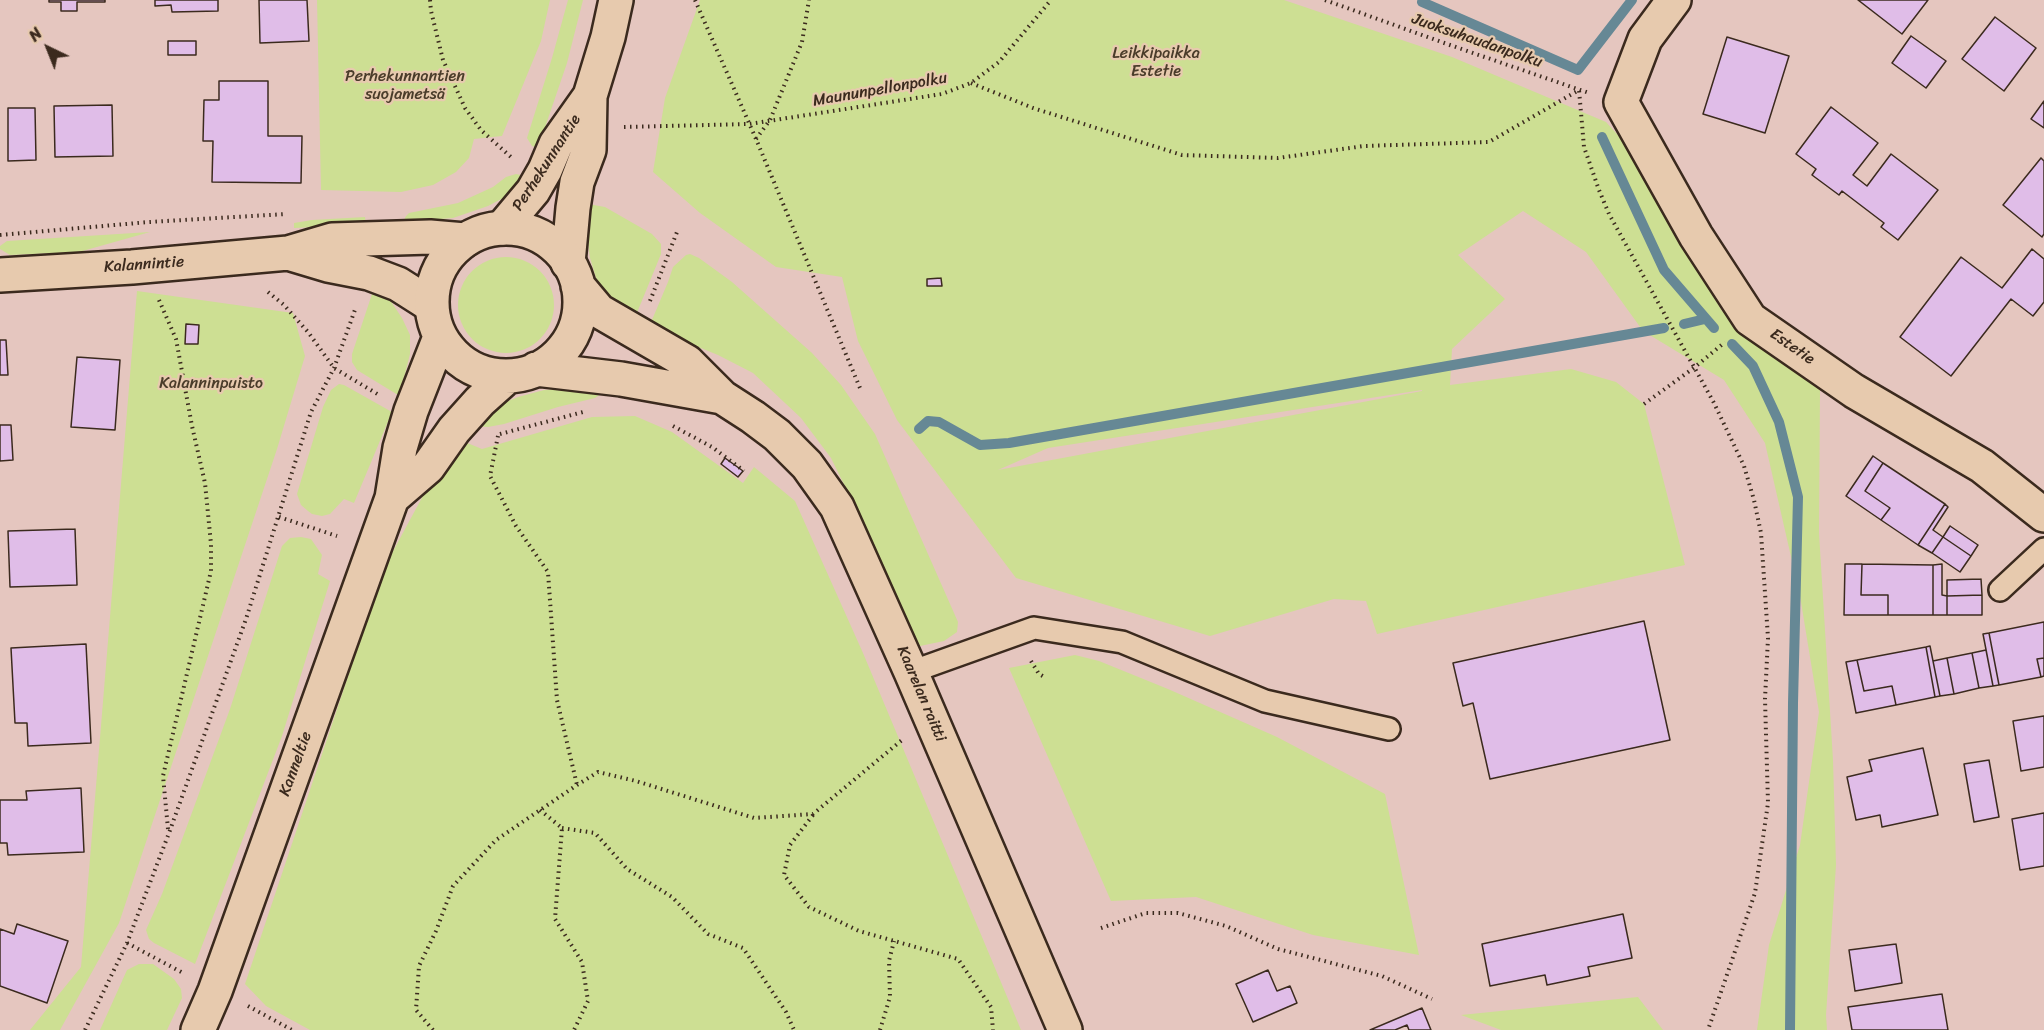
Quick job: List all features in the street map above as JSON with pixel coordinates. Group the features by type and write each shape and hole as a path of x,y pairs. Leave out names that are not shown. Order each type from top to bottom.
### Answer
{"main road":[{"name":"Perhekunnantie","path":"573,274 573,208 577,182 590,150 590,96 608,37 616,0"},
{"path":"1621,102 1645,39 1674,0"},
{"name":"Perhekunnantie","path":"502,228 533,191 556,144 590,96"},
{"name":"Estetie","path":"1621,102 1696,236 1750,319 1854,391 1982,466 2044,515"},
{"path":"502,228 521,230 540,237 556,248 573,274 580,303 578,319 572,335 563,350 551,361 522,373 492,375 476,370 449,351 435,327 432,305 433,289 436,275 444,261 465,240 483,232 502,228"},
{"name":"Kalannintie","path":"0,275 132,267 288,253 332,240 430,237 465,240"},
{"name":"Kalannintie","path":"288,253 328,265 369,273 398,284 432,305"},
{"name":"Kaarelan raitti","path":"573,274 598,311 687,362 722,397 777,435 807,465 837,507 911,672 1065,1030"},
{"name":"Kanneltie","path":"198,1030 219,980 392,498 400,448 408,420 440,337"},
{"name":"Kaarelan raitti","path":"522,373 621,379 722,397"},
{"name":"Kanneltie","path":"392,498 428,467 454,430 480,400 522,373"}],"lane":[{"path":"2000,590 2044,549"},
{"path":"911,672 1034,628 1122,642 1265,701 1389,729"}],"path":[{"path":"430,0 430,11 442,60 465,108 481,130 509,157"},
{"path":"695,0 860,388"},
{"path":"756,139 770,120 802,42 809,0"},
{"name":"Maununpellonpolku","path":"620,127 749,124 942,94 971,83 999,62 1051,0"},
{"name":"Juoksuhaudanpolku","path":"1325,0 1579,90 1621,102"},
{"path":"971,83 1033,108 1182,155 1278,158 1364,146 1489,142 1579,90 1584,147 1599,190 1609,214 1695,367 1744,466 1761,533 1768,638 1765,699 1768,803 1755,893 1708,1030"},
{"path":"0,235 149,222 294,214"},
{"path":"226,258 284,304 334,368"},
{"path":"132,267 159,299 176,339 205,483 211,544 211,571 163,776 169,833"},
{"path":"85,1030 127,943 169,833 246,619 311,412 334,368 369,273"},
{"path":"1644,404 1695,367 1750,319"},
{"path":"668,424 712,447 744,471"},
{"path":"498,435 490,476 516,526 548,572 556,700 577,784"},
{"path":"279,517 337,536"},
{"path":"930,716 813,814 790,845 784,875 809,907 859,931 958,959 991,1007 993,1030"},
{"path":"433,1030 416,1010 419,966 436,931 453,886 496,840 598,772 636,781 754,818 813,814"},
{"path":"540,810 561,828 595,833 627,869 672,897 708,934 743,948 786,1012 794,1030"},
{"path":"561,828 555,919 582,962 588,1001 574,1030"},
{"path":"1101,928 1146,914 1178,913 1226,926 1278,949 1382,976 1432,999"},
{"path":"880,1030 890,997 889,962 894,941"},
{"path":"127,943 187,975"},
{"path":"243,1004 291,1030"}],"green space":[{"name":"Perhekunnantien suojametsä","path":"317,0 550,0 541,41 502,136 474,139 469,158 456,172 433,185 401,192 321,190"},
{"path":"568,0 583,0 567,63 538,148 532,146 527,138"},
{"name":"Leikkipaikka Estetie","path":"700,0 1284,0 1452,57 1606,122 1628,146 1660,207 1722,311 1820,389 1819,533 1833,760 1836,865 1826,1015 1827,1030 1757,1030 1769,945 1800,845 1819,712 1800,596 1765,443 1724,380 1643,331 1586,252 1523,211 1458,255 1505,299 1452,349 1450,385 1571,369 1616,382 1644,404 1685,565 1377,634 1366,601 1334,599 1210,636 1016,578 897,420 858,341 842,277 776,267 700,213 653,172 665,98","holes":["1422,391 998,470 1048,448"]},
{"path":"516,174 526,176 505,197 488,206 453,218 403,222 409,213 458,203"},
{"path":"588,204 605,207 652,234 661,244 661,254 634,320 605,297 596,278 590,258 586,227"},
{"path":"365,217 366,225 294,228 294,223 312,220"},
{"path":"150,232 79,252 10,255 0,249 0,246 7,241"},
{"path":"690,254 732,282 812,353 841,385 875,434 958,622 957,632 944,641 920,646 915,642 864,525 831,458 801,418 753,373 718,355 649,327 673,267"},
{"path":"506,257 524,260 540,271 551,287 554,305 551,323 540,339 524,350 506,353 488,350 472,339 461,323 458,305 461,287 472,271 488,260"},
{"path":"374,288 390,300 410,335 410,354 398,395 357,370 352,362 352,354"},
{"name":"Kalanninpuisto","path":"137,291 293,313 305,356 277,449 119,923 60,1030 30,1030 81,967"},
{"path":"339,384 392,412 354,503 344,499 330,514 322,516 312,514 301,505 297,494 323,407 331,390"},
{"path":"608,389 595,398 504,424 488,427 475,426 491,408 518,397 544,390"},
{"path":"635,416 672,432 743,483 754,467 795,501 863,653 1021,1030 310,1030 266,1006 245,984 385,566 431,481 460,440 482,449 592,417"},
{"path":"290,538 311,539 322,555 318,574 330,581 282,736 195,964 154,943 149,939 146,930 162,894 230,709 282,546"},
{"path":"1075,655 1099,661 1168,689 1277,737 1385,794 1419,955 1313,935 1196,897 1111,901 1009,668"},
{"path":"139,964 153,964 174,979 181,989 182,998 167,1030 100,1030 127,970"},
{"path":"1638,997 1663,1030 1501,1030 1461,1015"}],"building":[{"path":"49,0 105,0 105,2 77,2 77,11 61,11 61,2 49,2"},
{"path":"155,0 218,0 218,11 172,12 171,5 155,6"},
{"path":"259,0 307,0 309,41 260,43"},
{"path":"1858,0 1928,0 1902,34"},
{"path":"1995,17 2036,48 2004,91 1962,59"},
{"path":"1911,36 1946,61 1926,88 1892,63"},
{"path":"1727,37 1789,56 1765,133 1703,114"},
{"path":"168,41 196,41 196,55 168,55"},
{"path":"219,81 268,81 268,136 302,136 301,183 212,182 213,141 203,141 204,100 219,100"},
{"path":"2044,101 2044,128 2031,119"},
{"path":"112,105 113,156 55,157 54,106"},
{"path":"1831,107 1878,143 1853,175 1867,186 1891,154 1938,190 1898,240 1881,227 1884,223 1842,191 1839,195 1812,175 1816,169 1796,154"},
{"path":"8,108 35,108 36,160 8,161"},
{"path":"2041,158 2044,161 2044,234 2042,237 2003,205"},
{"path":"2032,249 2044,259 2044,302 2033,316 2011,299 1951,376 1900,337 1961,257 2002,288"},
{"path":"941,278 942,286 927,286 927,279"},
{"path":"186,324 199,325 198,344 185,344"},
{"path":"0,340 6,340 8,375 0,375"},
{"path":"77,357 120,360 115,430 71,427"},
{"path":"0,425 11,425 13,460 0,461"},
{"path":"1873,456 1883,463 1865,491 1890,508 1881,520 1846,496"},
{"path":"725,458 743,471 738,477 721,464"},
{"path":"1883,463 1945,504 1918,545 1881,520 1890,508 1865,491"},
{"path":"1945,504 1948,507 1933,530 1943,537 1932,553 1918,545"},
{"path":"1950,526 1978,545 1971,556 1943,537"},
{"path":"75,529 77,585 10,587 8,531"},
{"path":"1943,537 1971,556 1960,572 1932,553"},
{"path":"1845,564 1862,564 1861,595 1888,595 1888,615 1844,615"},
{"path":"1862,564 1933,565 1933,615 1888,615 1888,595 1861,595"},
{"path":"1942,564 1942,595 1947,596 1947,615 1933,615 1933,565"},
{"path":"1981,579 1982,595 1947,596 1947,580"},
{"path":"1982,595 1982,615 1947,615 1947,596"},
{"path":"1644,621 1670,740 1490,779 1473,703 1463,706 1453,663"},
{"path":"2044,622 2044,658 2037,659 2041,677 1999,685 1989,633"},
{"path":"1989,633 1999,685 1993,686 1983,634"},
{"path":"86,644 91,743 28,746 27,723 15,723 11,648"},
{"path":"1930,646 1940,696 1935,697 1926,647"},
{"path":"1926,647 1935,697 1896,705 1892,686 1864,691 1857,660"},
{"path":"1986,650 1993,686 1979,688 1972,653"},
{"path":"1972,653 1979,688 1954,694 1947,658"},
{"path":"1947,658 1954,694 1940,696 1933,661"},
{"path":"2044,658 2044,676 2041,677 2037,659"},
{"path":"1857,660 1864,691 1892,686 1896,705 1856,713 1846,662"},
{"path":"2044,716 2044,767 2021,771 2013,721"},
{"path":"1923,748 1938,815 1882,827 1880,815 1856,820 1847,777 1872,771 1869,760"},
{"path":"1989,760 1999,817 1974,822 1964,764"},
{"path":"81,788 84,852 8,855 7,843 0,843 0,800 27,800 26,791"},
{"path":"2044,813 2044,866 2020,870 2012,819"},
{"path":"1623,914 1632,958 1588,967 1590,976 1547,985 1545,975 1490,986 1482,944"},
{"path":"17,924 68,941 47,1003 0,986 0,929 14,934"},
{"path":"1896,944 1902,983 1855,991 1849,950"},
{"path":"1268,970 1277,991 1290,986 1297,1003 1253,1022 1236,984"},
{"path":"1942,994 1948,1030 1852,1030 1848,1007"},
{"path":"1422,1008 1431,1030 1409,1030 1407,1025 1395,1030 1370,1030"}],"waterway":[{"path":"1422,2 1578,70 1632,0"},
{"path":"1602,137 1664,270 1714,328"},
{"path":"1684,324 1705,319"},
{"path":"919,429 928,421 939,422 980,445 1009,443 1664,328"},
{"path":"1732,344 1753,366 1779,422 1798,497 1793,703 1790,1030"}]}
